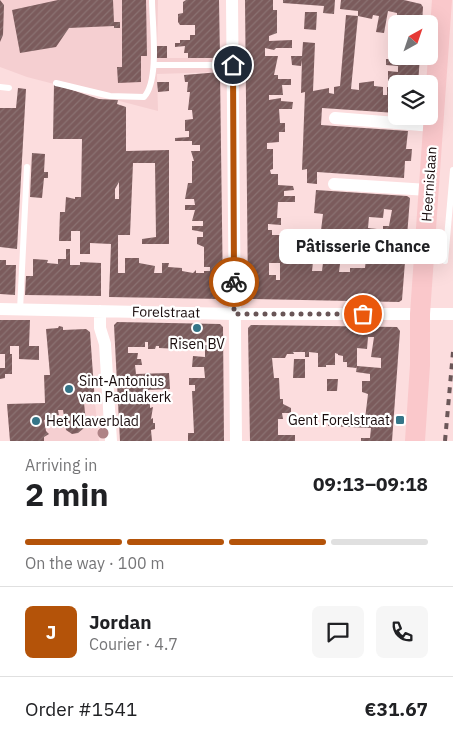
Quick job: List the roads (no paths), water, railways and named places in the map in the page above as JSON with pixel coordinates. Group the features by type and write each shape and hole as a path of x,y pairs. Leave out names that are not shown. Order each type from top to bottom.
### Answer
{"main road":[{"name":"Heernislaan","path":"415,441 420,365 420,314 428,190 444,5"}],"street":[{"path":"232,0 236,441"},
{"path":"335,118 433,126"},
{"path":"334,184 428,190"},
{"name":"Forelstraat","path":"0,309 234,314 453,314"},
{"path":"100,311 100,328 105,344 111,441"}],"lane":[{"path":"56,83 110,96 144,97 148,93 154,65 152,0"},
{"path":"154,65 211,65 219,68 233,68"},
{"path":"0,87 9,88"},
{"path":"20,310 27,168"},
{"path":"445,262 453,170"}],"railway":[{"path":"445,441 453,352"}],"place":[{"name":"Pâtisserie Chance","path":"363,314"},
{"name":"Risen BV","path":"197,328"},
{"name":"Sint-Antonius van Paduakerk","path":"69,389"},
{"name":"Gent Forelstraat","path":"400,420"},
{"name":"Het Klaverblad","path":"36,421"}]}
